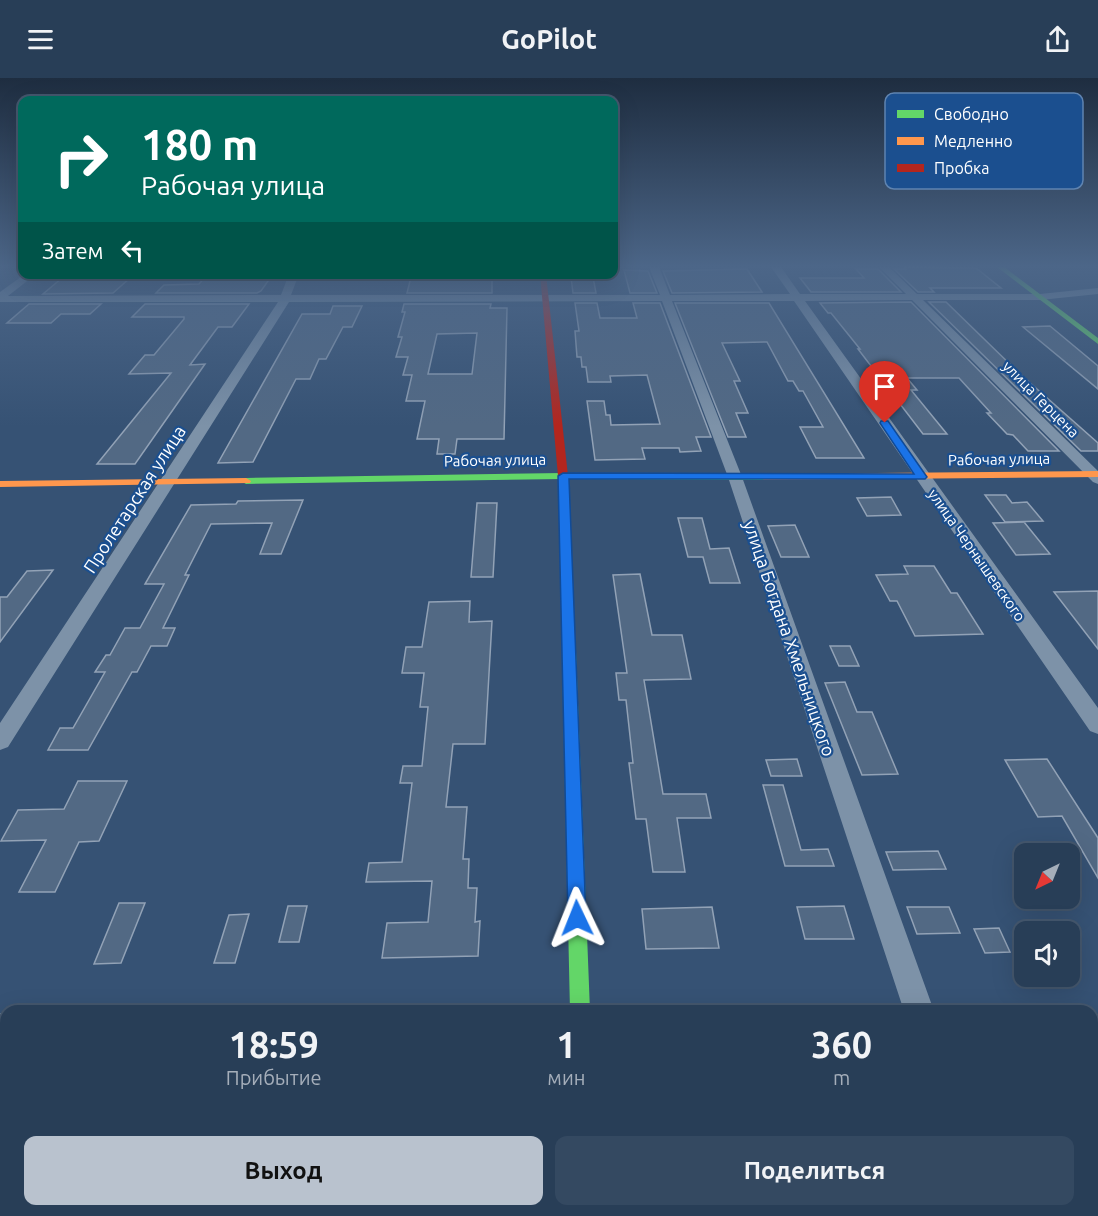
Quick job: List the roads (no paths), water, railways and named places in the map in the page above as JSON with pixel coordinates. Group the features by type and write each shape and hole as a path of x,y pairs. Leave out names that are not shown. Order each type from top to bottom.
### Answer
{"street":[{"name":"Пролетарская улица","path":"0,741 272,320"},
{"path":"546,320 563,476 580,1005"},
{"name":"улица Богдана Хмельницкого","path":"675,320 735,477 917,1005"},
{"name":"улица Чернышевского","path":"814,320 921,477 1098,725"},
{"name":"улица Герцена","path":"938,320 1096,475"},
{"path":"1070,320 1098,342"},
{"name":"Рабочая улица","path":"0,484 563,476 1096,475"}]}
